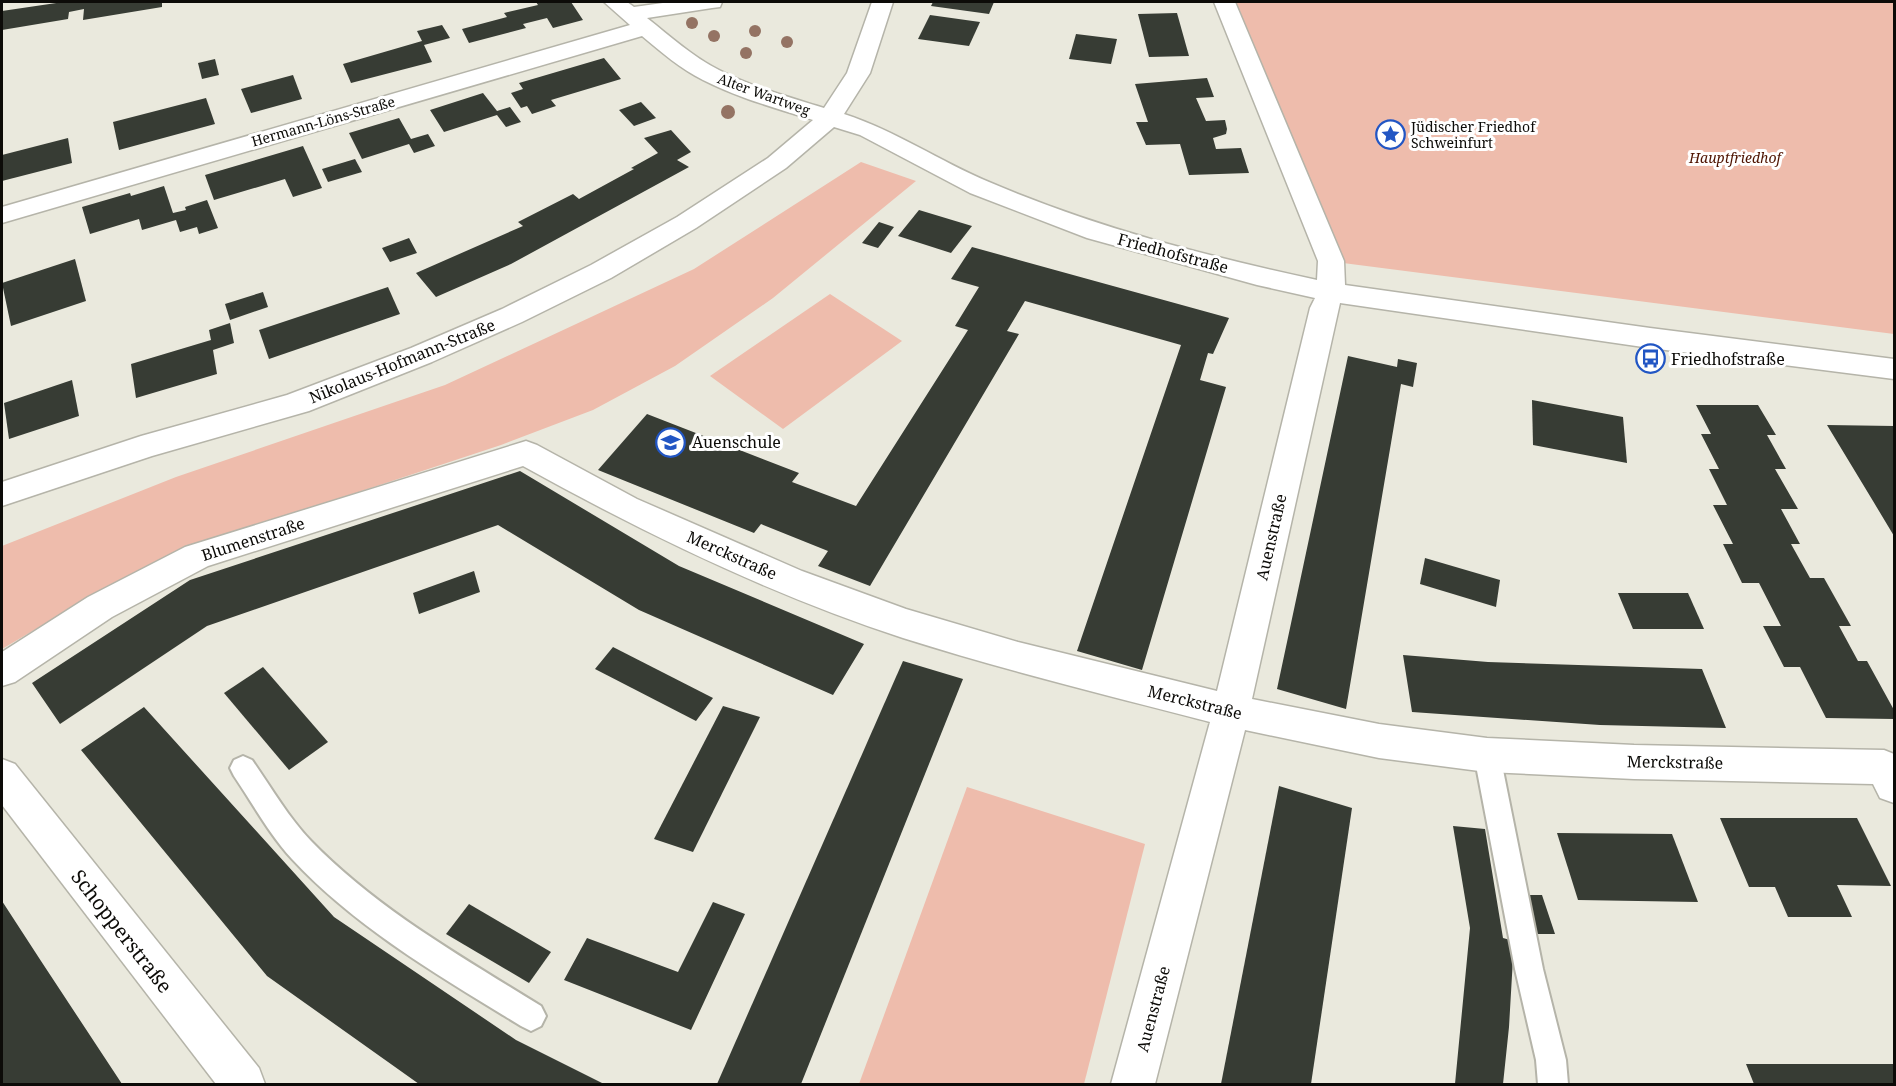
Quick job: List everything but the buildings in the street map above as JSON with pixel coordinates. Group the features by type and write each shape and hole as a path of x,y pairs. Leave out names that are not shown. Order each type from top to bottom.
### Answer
{"street":[{"name":"Hermann-Löns-Straße","path":"2,215 629,15 712,2"},
{"name":"Nikolaus-Hofmann-Straße","path":"2,494 161,442 299,403 445,347 561,292 700,214 793,149 829,117 856,79 883,2"},
{"name":"Auenstraße","path":"1133,1084 1231,711 1324,308 1331,292 1331,261 1225,2"},
{"name":"Alter Wartweg","path":"629,15 709,74 744,90 829,117"},
{"name":"Friedhofstraße","path":"829,117 869,130 979,187 1096,232 1257,276 1331,292 1650,338 1894,369"},
{"name":"Merckstraße","path":"526,453 626,508 790,581 903,623 1018,657 1231,711 1379,741 1487,755 1634,762 1884,767 1894,786"},
{"name":"Blumenstraße","path":"2,671 100,607 197,556 526,453"},
{"name":"Schopperstraße","path":"2,776 243,1084"}],"lane":[{"path":"1487,755 1529,969 1551,1060 1553,1084"},
{"path":"243,768 301,848 356,899 423,949 531,1016"}],"green space":[{"name":"Hauptfriedhof","path":"1234,2 1894,2 1894,334 1343,263"},
{"path":"861,162 916,181 773,298 675,366 593,410 501,445 198,545 97,593 2,649 2,546 176,477 445,385 694,269"},
{"path":"830,294 902,341 783,429 710,376"},
{"path":"967,787 1145,844 1084,1084 859,1084"}],"place":[{"name":"Jüdischer Friedhof Schweinfurt","path":"1390,134"},
{"name":"Friedhofstraße","path":"1650,359"},
{"name":"Auenschule","path":"671,442"}]}
